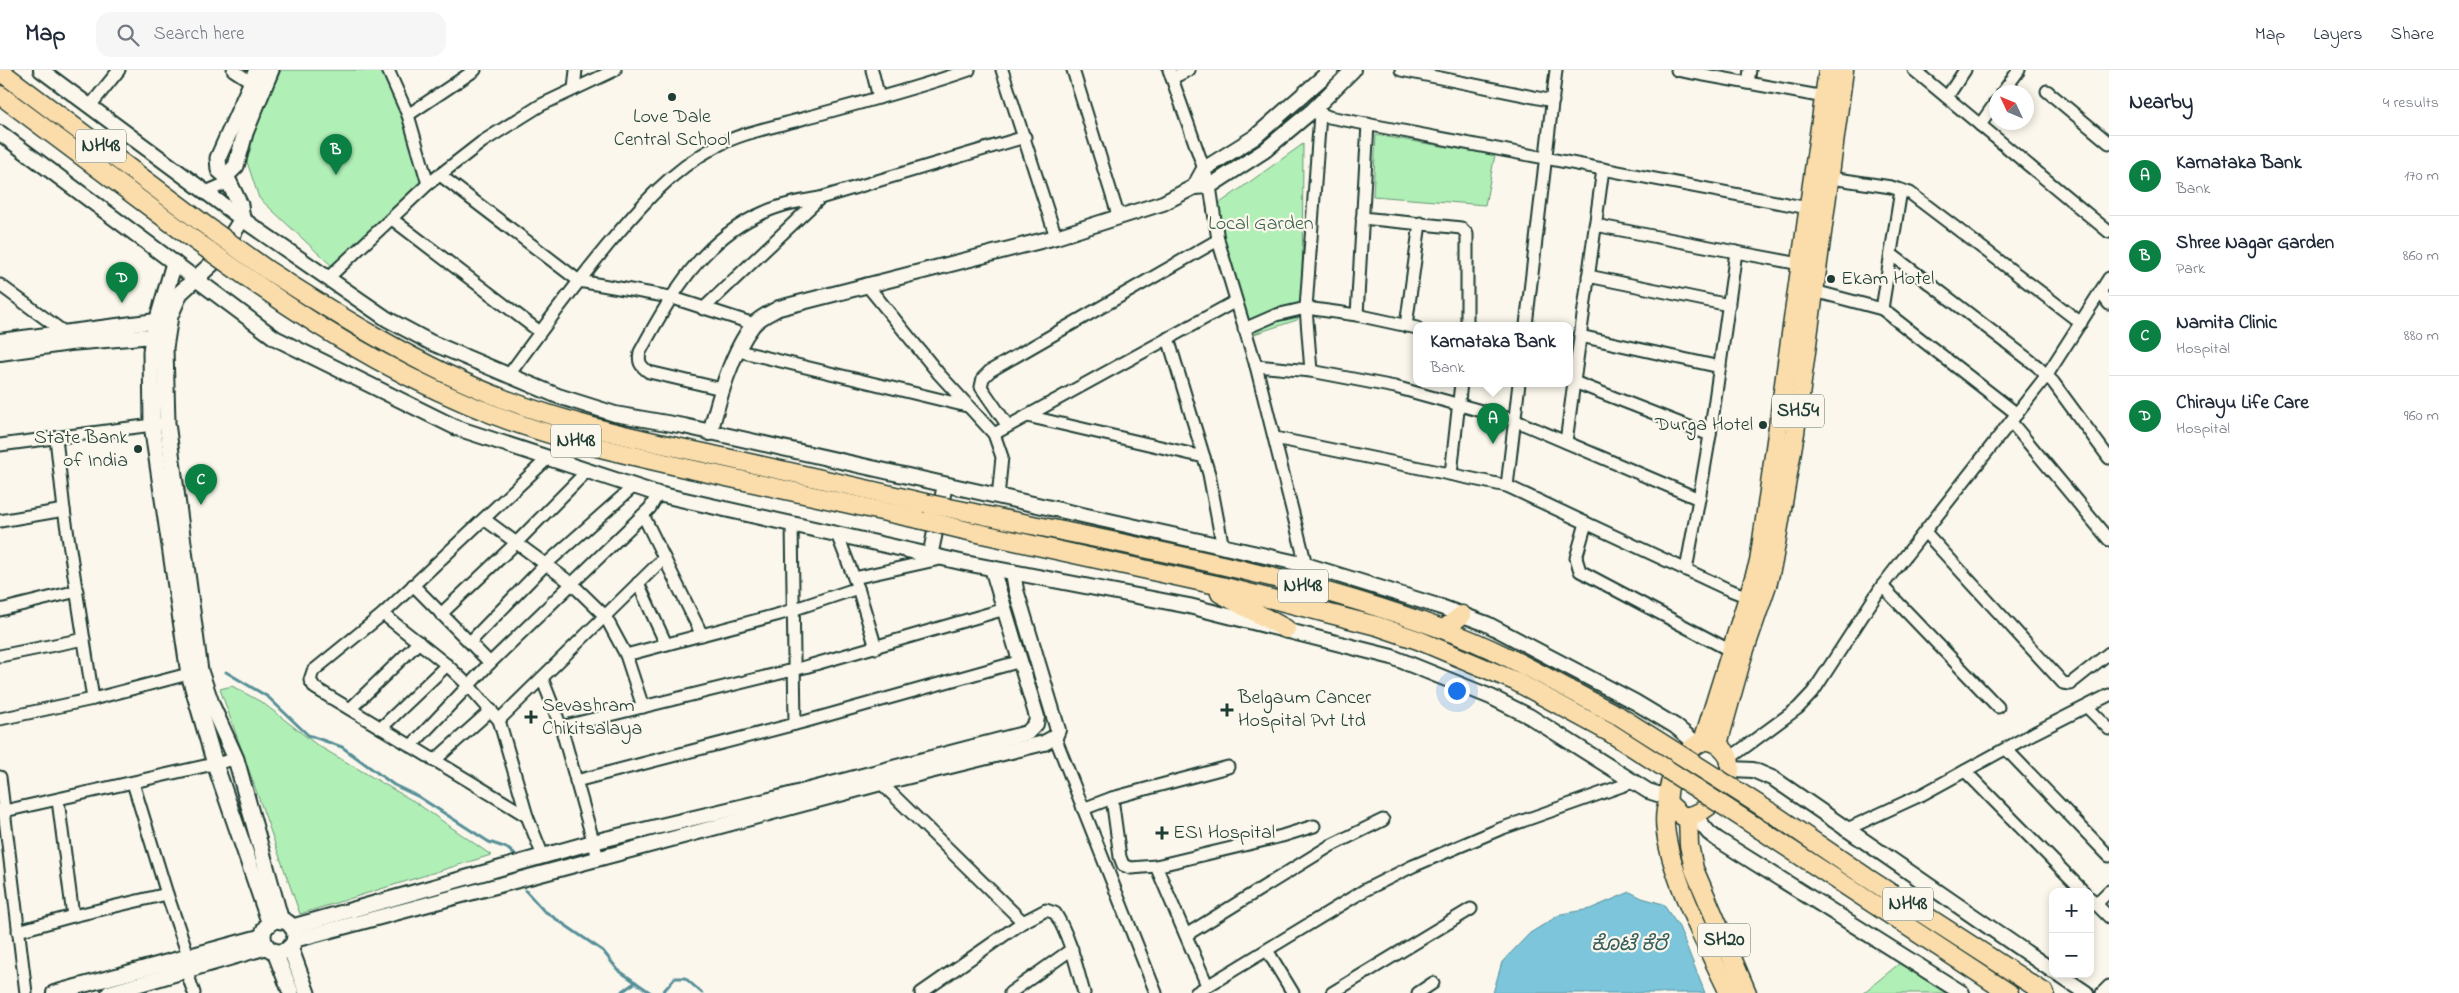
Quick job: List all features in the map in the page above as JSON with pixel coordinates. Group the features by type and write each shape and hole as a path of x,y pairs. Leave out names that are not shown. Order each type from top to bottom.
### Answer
{"main road":[{"path":"163,321 180,293 216,260 242,219 240,205 228,179 236,166 257,80 271,70"},
{"name":"SH54","path":"1828,70 1832,99"},
{"name":"SH54","path":"1803,313 1814,291 1821,177 1832,99 1844,70"},
{"name":"NH48","path":"0,71 201,222 266,268 378,339 437,370 504,399 568,421 641,440 1206,563 1314,589 1444,629 1532,670 1619,716 1772,813 1866,877 2045,993"},
{"name":"NH48","path":"0,95 190,237 293,310 376,359 440,392 498,416 564,438 640,458 1198,582 1334,614 1418,640 1515,681 1609,732 2009,993"},
{"name":"SH54","path":"1706,743 1742,658 1756,600 1759,562 1774,514 1803,313 1800,264 1808,208 1821,177"},
{"path":"174,263 160,336 151,352 159,424 194,672 215,764 279,937 307,993"},
{"path":"1198,582 1286,629"},
{"name":"SH54","path":"1706,743 1731,651 1756,600"},
{"path":"1444,629 1462,615"},
{"path":"194,672 236,759 279,937 290,993"},
{"path":"1706,743 1731,764 1725,786 1716,798 1691,816 1676,812 1668,800 1677,769 1685,755 1706,743"},
{"name":"SH20","path":"1668,800 1665,810 1664,827 1670,855 1683,890 1729,993"},
{"name":"SH20","path":"1691,816 1689,845 1694,869 1747,993"}],"street":[{"path":"41,70 242,219 387,319 430,342 508,376 558,396 615,414 710,433 1306,565 1488,624 1635,702 1706,743"},
{"path":"90,106 119,70"},
{"path":"233,70 257,80"},
{"path":"388,70 408,115 428,184"},
{"path":"574,89 576,70"},
{"path":"328,278 428,184 506,126 574,89 615,70"},
{"path":"872,70 879,98"},
{"path":"508,376 579,281 645,200 662,183 715,147 738,137 879,98 944,74 969,70"},
{"path":"1002,70 1056,237"},
{"path":"1073,70 1119,218"},
{"path":"1189,70 1170,74 1210,186 1218,240 1256,366 1306,565"},
{"path":"1194,187 1204,169 1255,137 1331,70"},
{"path":"710,433 722,389 739,351 754,324 779,308 866,284 1056,237 1163,203 1194,187 1210,186 1264,151 1317,112 1353,70"},
{"path":"1401,70 1553,101"},
{"path":"1526,322 1556,70"},
{"path":"1748,83 1750,70"},
{"path":"1914,70 2109,232"},
{"path":"1947,97 1965,70"},
{"path":"2008,85 2019,70"},
{"path":"408,115 471,71"},
{"path":"1684,71 1832,99"},
{"path":"2047,91 2109,142"},
{"path":"1317,112 1368,124 1808,208"},
{"path":"1311,372 1306,308 1317,112"},
{"path":"1980,125 1989,112"},
{"path":"1357,315 1368,124"},
{"path":"0,133 275,338 457,428 586,472 658,494 936,557 1189,606 1392,656 1491,697 1529,716 1633,782 1668,800"},
{"path":"722,389 649,372 642,367 639,360 640,352 670,297 690,269 724,236 764,212 820,198 1025,137"},
{"path":"1566,442 1603,169"},
{"path":"440,175 579,281 670,297 754,324"},
{"path":"1821,177 1901,190 1918,198 2081,323"},
{"path":"206,192 228,179"},
{"path":"1882,309 1901,190"},
{"path":"704,309 820,198"},
{"path":"1362,218 1461,228 1467,234 1467,322"},
{"path":"392,219 540,332"},
{"path":"1244,329 1276,315 1306,308 1357,315 1412,327 1420,223"},
{"path":"1595,225 1800,264"},
{"path":"1008,426 982,387 983,378 990,371 1218,240"},
{"path":"1686,570 1710,435 1736,252"},
{"path":"1891,254 2047,375 2109,458"},
{"path":"1588,276 1728,305"},
{"path":"1731,764 1806,700 1882,586 2047,375 2109,278"},
{"path":"866,284 968,406 994,434 1002,457 998,497"},
{"path":"0,285 66,333"},
{"path":"1814,291 1882,309 2014,418 2109,540"},
{"path":"2100,292 2109,304"},
{"path":"994,434 1236,301"},
{"path":"0,341 163,321"},
{"path":"0,353 70,343 160,336"},
{"path":"1580,336 1720,367"},
{"path":"1168,338 1204,457 1223,548"},
{"path":"739,351 968,406"},
{"path":"1256,366 1311,372 1395,387 1514,420 1699,499"},
{"path":"1574,382 1710,435"},
{"path":"1451,474 1460,387"},
{"path":"1507,486 1518,387"},
{"path":"1027,416 1204,457"},
{"path":"0,445 159,424"},
{"path":"56,438 64,510 93,699"},
{"path":"1275,438 1507,486 1727,589 1756,600"},
{"path":"528,816 315,688 310,680 313,671 383,614 547,459"},
{"path":"441,614 515,544 586,472"},
{"path":"936,557 945,485"},
{"path":"470,642 545,565 633,487"},
{"path":"411,746 490,663 650,508 658,494"},
{"path":"0,522 64,510"},
{"path":"643,515 702,635"},
{"path":"484,519 515,544 572,583 606,616 626,655 643,707"},
{"path":"1586,523 1576,558 1580,572 1731,651"},
{"path":"792,524 795,724"},
{"path":"1925,532 2062,683 2070,684 2109,653"},
{"path":"837,534 856,584 876,648"},
{"path":"626,655 793,611 856,584 936,557"},
{"path":"499,720 664,558"},
{"path":"109,993 141,988 279,937 543,856 778,798 1027,732 1036,724 1037,717 992,568"},
{"path":"54,993 188,955 279,937 523,878 881,783 1044,743 1055,737 1058,730 1016,590 1013,572"},
{"path":"638,584 666,644"},
{"path":"413,585 490,663"},
{"path":"1882,586 1998,707"},
{"path":"0,610 77,591"},
{"path":"562,727 876,648 1005,609"},
{"path":"383,614 447,665 469,686 499,720 528,816 543,856"},
{"path":"0,656 84,639"},
{"path":"350,709 419,642"},
{"path":"576,781 795,724 1021,661"},
{"path":"381,728 447,665"},
{"path":"0,719 93,699 194,672"},
{"path":"542,678 562,727 598,858"},
{"path":"1845,830 1923,794 2006,748 2109,695"},
{"path":"2088,707 2109,729"},
{"path":"434,760 491,710"},
{"path":"1055,737 1156,993"},
{"path":"2006,748 2109,856"},
{"path":"2,812 236,759"},
{"path":"1731,764 1763,773 2049,968"},
{"path":"1083,809 1112,798 1228,767"},
{"path":"1965,771 2080,888"},
{"path":"0,777 2,812 26,993"},
{"path":"1196,993 1365,890 1413,866 1500,829 1633,782"},
{"path":"133,783 188,955"},
{"path":"881,783 1023,922"},
{"path":"1112,798 1120,857 1123,865 1131,868 1156,866 1282,836 1314,826"},
{"path":"58,800 73,916"},
{"path":"1691,816 1717,839 1962,993"},
{"path":"1186,935 1330,846 1384,820"},
{"path":"519,863 523,878"},
{"path":"1156,866 1207,985"},
{"path":"0,883 12,881"},
{"path":"2094,900 2109,891"},
{"path":"18,930 167,894"},
{"path":"2094,902 2109,917"},
{"path":"1332,993 1471,909"},
{"path":"921,993 1023,922 1046,910 1055,913 1072,949 1084,993"},
{"path":"1010,993 1072,949"},
{"path":"1266,950 1293,993"},
{"path":"186,970 194,993"},
{"path":"2064,978 2086,993"},
{"path":"1418,993 1433,983"},
{"path":"2102,993 2109,986"}],"green space":[{"path":"281,70 385,70 426,189 334,268 259,198 247,162 257,122"},
{"path":"1376,135 1495,155 1485,205 1373,196"},
{"name":"Local Garden","path":"1303,144 1302,307 1297,320 1251,335 1213,208"},
{"path":"232,686 263,703 317,745 415,802 491,855 300,914 220,689"},
{"path":"1900,963 1946,993 1863,993"}],"water":[{"name":"ಕೊಟೆ ಕೆರೆ","path":"1630,892 1642,898 1663,904 1679,927 1705,993 1493,993 1502,962 1530,933 1561,914 1590,909"}],"waterway":[{"path":"226,672 268,697 308,735 342,747 394,785 419,797 489,842 507,848 515,855"},
{"path":"525,890 543,910 603,951 618,970 651,993"},
{"path":"662,993 675,978 685,978 702,993"},
{"path":"620,993 636,982"}],"place":[{"name":"Love Dale Central School","path":"672,97"},
{"name":"Shree Nagar Garden","path":"336,175"},
{"name":"Ekam Hotel","path":"1831,279"},
{"name":"Chirayu Life Care","path":"122,303"},
{"name":"Durga Hotel","path":"1763,425"},
{"name":"Karnataka Bank","path":"1493,444"},
{"name":"State Bank of India","path":"138,449"},
{"name":"Namita Clinic","path":"201,505"},
{"name":"Belgaum Cancer Hospital Pvt Ltd","path":"1227,710"},
{"name":"Sevashram Chikitsalaya","path":"531,717"},
{"name":"ESI Hospital","path":"1162,833"}]}
